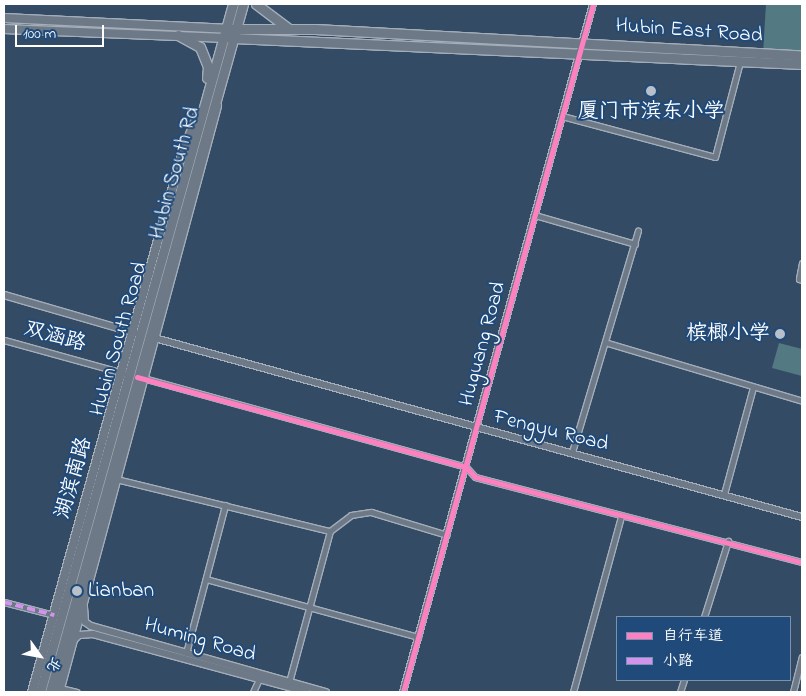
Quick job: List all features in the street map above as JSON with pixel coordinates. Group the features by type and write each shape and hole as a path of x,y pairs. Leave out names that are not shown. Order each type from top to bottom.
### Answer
{"main road":[{"name":"Hubin South Road","path":"124,373 144,335 204,101 233,4"},
{"path":"235,33 243,4"},
{"path":"256,4 288,28 315,29"},
{"name":"Hubin East Road","path":"4,18 224,33"},
{"name":"Hubin East Road","path":"4,29 178,35 315,29 802,55"},
{"name":"Hubin East Road","path":"235,33 580,54 802,64"},
{"name":"Hubin South Rd","path":"140,378 144,335 235,33"},
{"path":"178,35 200,48 208,67 204,101"},
{"name":"湖滨南路","path":"32,692 124,373"},
{"name":"湖滨南路","path":"40,692 124,373"},
{"path":"60,690 116,479 140,378"},
{"name":"湖滨南路","path":"50,692 140,378"}],"street":[{"name":"Huguang Road","path":"403,692 593,4"},
{"path":"562,116 715,156 740,62"},
{"path":"535,215 635,244"},
{"path":"572,452 608,343 638,231"},
{"path":"802,263 798,279 802,280"},
{"name":"Fengyu Road","path":"4,295 476,429 572,452 724,494 802,518"},
{"name":"双涵路","path":"4,340 124,373"},
{"path":"608,343 802,401"},
{"path":"140,378 466,466 475,477 621,516 728,541 802,562"},
{"path":"724,494 753,386"},
{"path":"116,479 330,531"},
{"path":"186,653 225,505"},
{"path":"289,682 330,531 351,515 371,512 447,535"},
{"path":"573,692 621,516"},
{"path":"704,616 728,541"},
{"path":"206,579 418,637"},
{"path":"4,602 54,615"},
{"name":"Huming Road","path":"84,603 85,622 91,626 326,692"},
{"name":"Huming Road","path":"73,641 78,635 93,634 306,692"},
{"path":"793,692 802,658"},
{"path":"253,692 259,679"},
{"path":"60,690 77,692"}],"green space":[{"path":"766,4 802,4 802,53 763,54"},
{"path":"779,343 802,349 802,376 772,368"}],"marked path":[{"path":"4,602 54,615"}],"cycle path":[{"path":"403,692 593,4"},
{"path":"137,377 466,467 475,477 802,562"}],"place":[{"name":"厦门市滨东小学","path":"651,91"},
{"name":"槟榔小学","path":"780,334"},
{"name":"Lianban","path":"77,591"}]}
